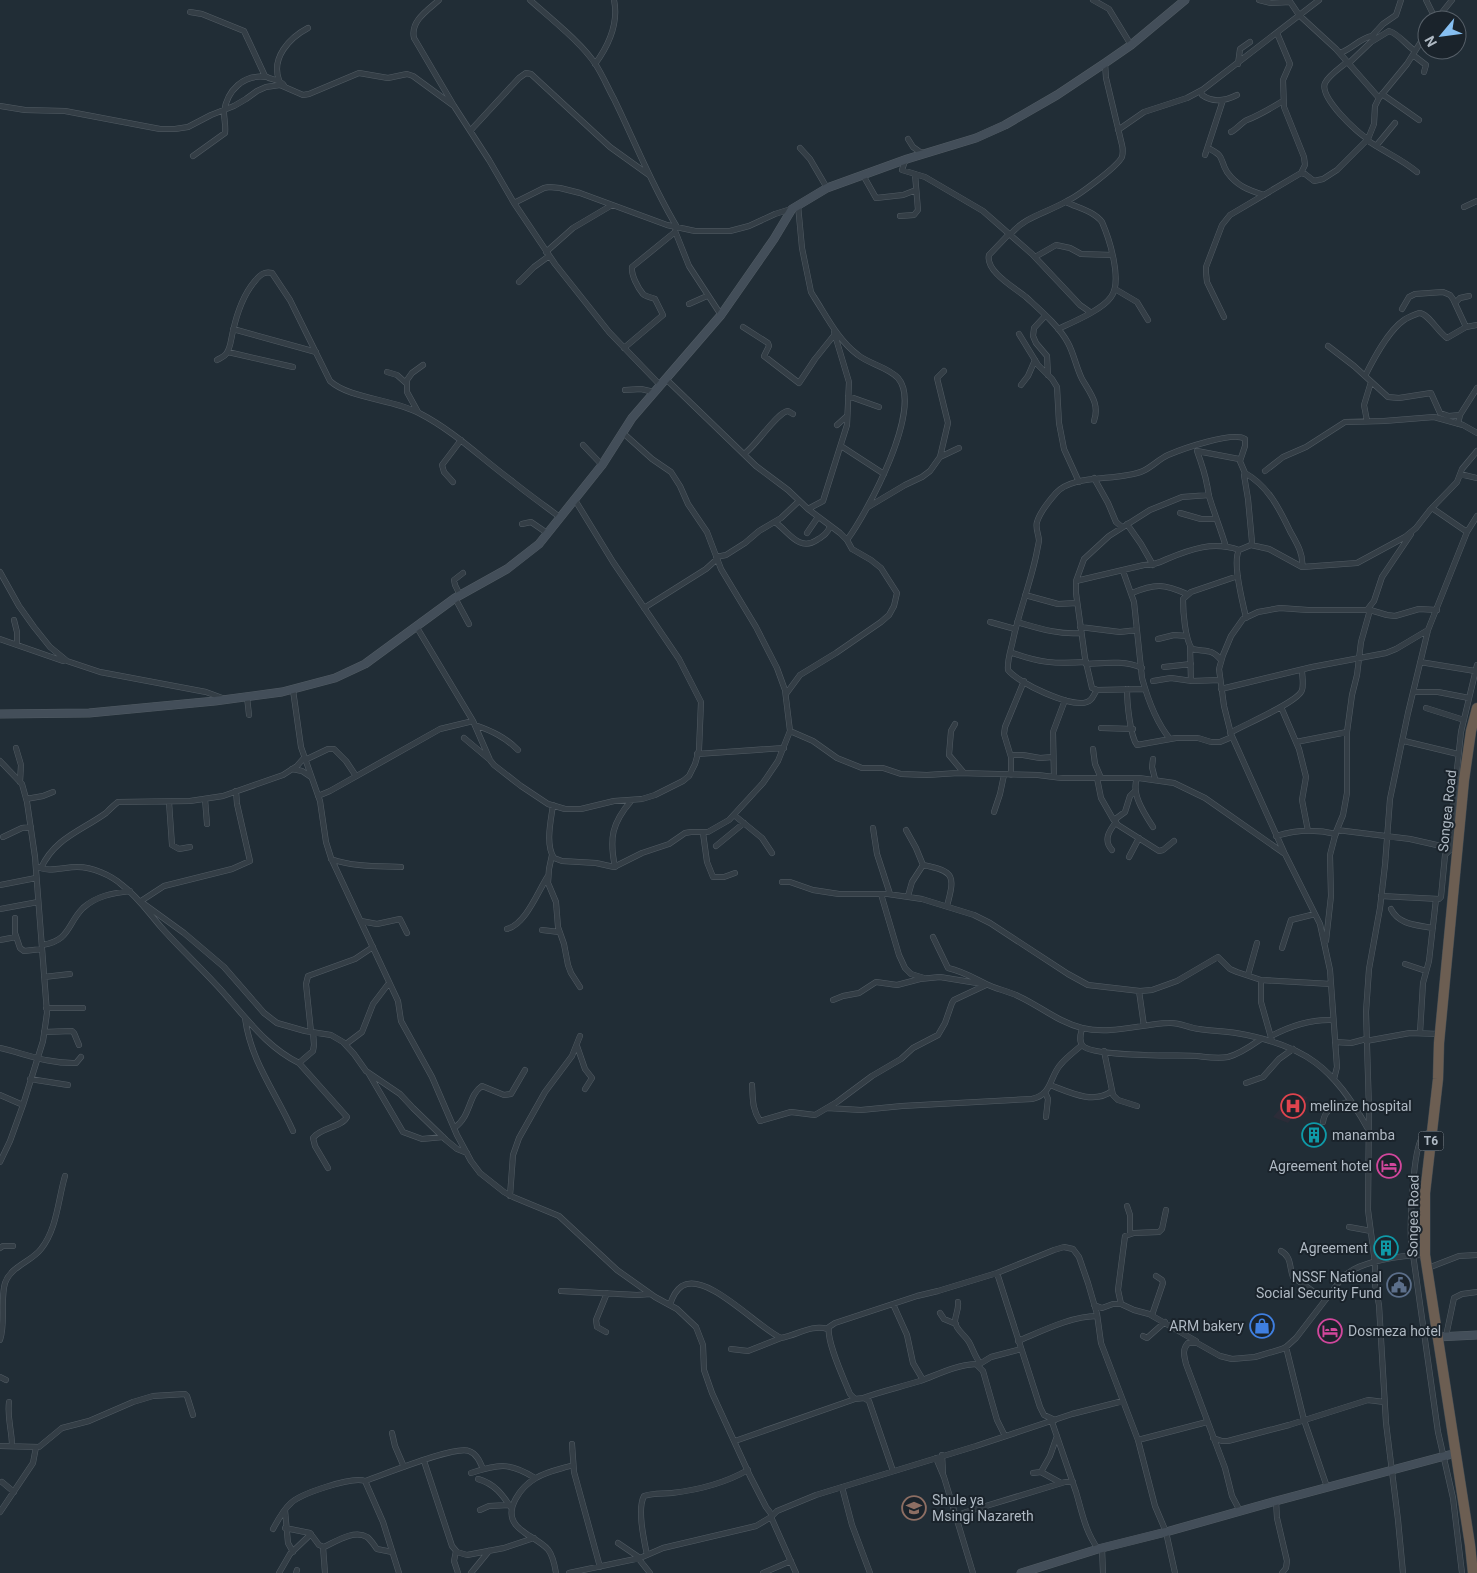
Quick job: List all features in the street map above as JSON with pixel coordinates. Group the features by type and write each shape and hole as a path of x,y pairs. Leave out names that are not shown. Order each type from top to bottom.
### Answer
{"highway":[{"name":"Songea Road","path":"1473,1573 1441,1337 1425,1255 1425,1193 1438,1080 1452,849 1471,731 1477,708"}],"street":[{"path":"439,0 414,24 412,31 414,38 514,203 548,254 591,311 661,386"},
{"path":"530,0 583,50 595,64 675,228 689,266 721,316"},
{"path":"595,64 606,50 610,40 616,8 614,0"},
{"path":"1093,0 1109,9 1131,45"},
{"path":"514,203 550,187 580,193 675,228 695,231 730,230 749,226 795,207 827,188 935,150 976,138 1005,125 1057,95 1131,45 1185,0"},
{"path":"1259,0 1271,3 1290,1 1299,15 1340,53 1372,89 1419,120"},
{"path":"1118,130 1144,112 1187,98 1202,90 1319,0"},
{"path":"1401,0 1396,15 1383,24 1374,37 1348,63 1328,79 1324,88 1334,108 1362,136 1403,161 1417,172"},
{"path":"1444,10 1452,0"},
{"path":"190,12 202,14 244,31 267,78"},
{"path":"279,80 277,66 283,50 294,37 308,28"},
{"path":"1340,53 1366,37 1374,37 1392,31 1426,64 1424,72"},
{"path":"1224,317 1207,282 1206,267 1222,225 1226,219 1301,174 1305,165 1304,156 1284,107 1284,80 1290,64 1277,33"},
{"path":"1238,64 1240,49 1250,42"},
{"path":"1301,174 1305,174 1314,180 1323,179 1342,165 1368,140 1374,124 1375,106 1380,96 1417,48"},
{"path":"1094,421 1097,413 1093,396 1078,370 1068,343 1058,329 1026,298 998,275 989,263 990,255 1028,219 1066,202 1105,174 1122,158 1123,152 1104,63"},
{"path":"0,106 25,110 64,111 160,129 184,128 240,103 260,88 274,85 286,87 303,95 359,73 388,78 407,74 413,76 454,106"},
{"path":"470,130 519,78 526,74 531,74 610,147 650,175"},
{"path":"193,156 225,132 225,110 229,97 238,85 253,77 279,80 286,87"},
{"path":"1202,90 1202,95 1209,99 1223,100 1237,95"},
{"path":"1205,155 1223,100"},
{"path":"1231,132 1246,120 1258,116 1283,101"},
{"path":"1376,146 1396,123"},
{"path":"908,139 913,147 920,152 935,150"},
{"path":"800,148 810,159 827,188"},
{"path":"1208,148 1222,158 1227,172 1238,185 1264,195"},
{"path":"904,161 902,170 925,177 975,205 1035,257 1080,305 1090,312"},
{"path":"900,216 916,214 918,210 915,174"},
{"path":"863,175 876,198 903,195 916,190"},
{"path":"1464,207 1477,201"},
{"path":"1058,329 1106,303 1112,297 1115,289 1115,270 1107,234 1102,222 1098,217 1066,202"},
{"path":"520,282 573,228 612,204"},
{"path":"0,714 89,713 247,697 293,690 350,672 381,653 458,596 507,569 539,544 602,465 622,432 654,392 667,380 721,316 795,207"},
{"path":"795,207 811,292 833,327 856,354 896,376 903,388 902,423 897,444 868,507 847,540"},
{"path":"624,348 663,315 655,299 644,295 642,292 632,273 632,267 675,228"},
{"path":"1035,257 1056,245 1070,248 1081,254 1112,255"},
{"path":"217,360 228,352 242,300 261,275 269,272 275,277 286,294 330,381 337,388 393,403 418,412 461,440 561,518"},
{"path":"1115,289 1137,302 1148,320"},
{"path":"1402,309 1409,297 1415,294 1442,292 1450,295 1466,327"},
{"path":"688,304 707,296"},
{"path":"1455,303 1463,296 1469,296"},
{"path":"1365,376 1384,343 1404,320 1414,315 1423,313 1436,329 1447,338 1466,327 1477,324"},
{"path":"1045,316 1034,328 1033,336 1036,343 1047,356 1048,375"},
{"path":"743,327 768,343 769,346 764,356 799,383 835,334"},
{"path":"808,509 822,501 847,425 849,382 833,327"},
{"path":"233,329 316,352"},
{"path":"1018,334 1057,388 1059,423 1064,449 1079,482"},
{"path":"1328,346 1365,376 1381,392 1392,398 1431,392 1440,413 1449,416 1460,415"},
{"path":"228,352 293,367"},
{"path":"1021,385 1035,360"},
{"path":"418,412 407,392 406,383 408,376 423,365"},
{"path":"868,507 922,477 930,471 940,457 948,415 936,378 944,370"},
{"path":"387,372 397,376 406,383"},
{"path":"667,380 744,454 847,540 852,549 881,568 896,589 897,598 888,615 881,622 836,654 800,675 786,694"},
{"path":"1367,421 1364,405 1371,382"},
{"path":"1458,424 1460,415 1477,388"},
{"path":"625,390 641,389 654,392"},
{"path":"848,396 879,407"},
{"path":"744,454 760,439 782,412 788,411 793,414"},
{"path":"837,425 847,416"},
{"path":"1265,471 1283,457 1306,447 1344,422 1384,422 1434,417 1477,432"},
{"path":"552,855 554,858 562,861 596,863 615,867 642,853 669,844 685,834 708,832 720,826 734,815 764,783 778,761 790,732 786,694 774,661 716,558 707,532 688,504 671,472 652,459 622,432"},
{"path":"1097,690 1093,699 1083,703 1065,700 1051,696 1014,676 1008,670 1015,629 1038,544 1037,522 1057,491 1094,478 1121,478 1133,475 1153,466 1167,456 1227,437 1241,437 1246,441 1240,461"},
{"path":"453,482 444,472 442,465 461,440"},
{"path":"584,445 602,465"},
{"path":"841,446 884,474"},
{"path":"940,457 959,448"},
{"path":"1197,448 1240,461 1245,473 1251,545"},
{"path":"1197,448 1209,496 1226,547"},
{"path":"1326,947 1331,896 1330,855 1343,815 1347,793 1348,732 1358,658 1369,610 1382,577 1412,531 1457,482 1462,469 1477,451"},
{"path":"1245,473 1254,478 1278,506 1299,549 1302,557 1302,567"},
{"path":"1460,474 1477,478"},
{"path":"1094,478 1106,497 1116,522 1125,525 1141,544 1152,565"},
{"path":"1145,689 1097,690 1092,688 1081,630 1076,581 1084,559 1109,536 1125,525 1150,510 1182,497 1209,496"},
{"path":"464,738 494,765 535,796 553,805 573,810 655,795 683,781 691,771 697,754 702,702 680,659 612,562 575,500"},
{"path":"644,608 706,569 716,558 729,553 745,543 759,531 786,514 799,501"},
{"path":"1432,508 1467,532"},
{"path":"1180,513 1201,519 1216,519"},
{"path":"1403,1573 1384,1402 1379,1306 1375,1285 1375,1263 1368,1210 1366,1012 1369,969 1381,896 1392,787 1404,741 1420,662 1428,630 1467,532 1477,516"},
{"path":"807,533 818,517"},
{"path":"522,524 532,522 547,534"},
{"path":"775,522 801,544 807,545 826,533 830,526"},
{"path":"1076,581 1144,565 1152,565 1201,547 1214,545 1239,550 1251,545 1269,549 1302,567 1357,563 1405,537 1412,531"},
{"path":"1239,550 1236,556 1238,576 1246,618"},
{"path":"1123,571 1132,593 1145,689 1160,724 1170,739"},
{"path":"0,572 19,606 34,627 50,647 67,661"},
{"path":"463,573 454,582 469,624"},
{"path":"1191,681 1190,647 1183,599 1187,594 1238,576"},
{"path":"1132,593 1160,585 1171,587 1187,594"},
{"path":"1025,595 1058,604 1077,603"},
{"path":"1334,1079 1337,1067 1331,984 1326,947 1320,924 1276,836 1231,735 1221,689 1219,669 1231,636 1240,623 1258,612 1280,608 1315,611 1369,610 1395,616 1419,610 1437,610"},
{"path":"14,620 17,632 17,645"},
{"path":"990,622 1015,629"},
{"path":"1017,622 1050,631 1071,634 1081,630 1120,632 1137,630"},
{"path":"416,626 474,723 489,759"},
{"path":"1221,689 1396,649 1428,630"},
{"path":"1158,639 1174,635 1187,636"},
{"path":"0,639 100,672 206,692 226,699"},
{"path":"1190,647 1196,650 1208,650 1216,653 1222,660"},
{"path":"1010,652 1042,662 1123,663 1134,664 1142,668"},
{"path":"1420,662 1475,672"},
{"path":"1164,667 1191,664"},
{"path":"1381,896 1436,899 1441,897 1445,855 1452,849 1458,754 1477,665"},
{"path":"1127,689 1129,716 1137,745 1170,739 1198,738 1211,742 1220,742 1294,699 1302,691 1302,670"},
{"path":"1153,681 1170,678 1191,681 1220,680"},
{"path":"1011,775 1011,755 1004,734 1005,727 1024,681"},
{"path":"293,690 304,759 323,813 326,842 331,859 362,921 398,1002 402,1021 432,1077 467,1153 480,1173 510,1196 559,1216 610,1264 651,1294 685,1315 696,1327 703,1346 703,1364 712,1393 772,1516 796,1573"},
{"path":"1414,692 1438,692 1469,698"},
{"path":"247,697 249,715"},
{"path":"1054,777 1053,732 1065,700"},
{"path":"1281,707 1296,742 1306,777 1302,800 1308,831"},
{"path":"1426,708 1464,720"},
{"path":"318,796 330,792 440,729 474,723 499,734 518,750"},
{"path":"955,724 951,731 949,755 964,773"},
{"path":"1100,728 1133,729"},
{"path":"790,732 813,741 838,758 856,767 884,768 901,774 964,773 1137,778 1174,783 1204,798 1285,854"},
{"path":"1296,742 1348,732"},
{"path":"1404,741 1458,754"},
{"path":"16,748 21,765 20,782"},
{"path":"697,754 784,748"},
{"path":"41,868 56,845 105,813 118,802 190,801 223,796 272,779 292,769 304,759 328,749 334,749 346,761 356,776"},
{"path":"1092,749 1099,778 1101,798 1115,821 1159,851 1174,841"},
{"path":"1011,755 1040,758 1053,757"},
{"path":"1153,759 1155,779"},
{"path":"0,761 20,782 26,799 36,866 46,1008 44,1032 23,1106 10,1141 0,1159"},
{"path":"292,769 302,770 311,777"},
{"path":"994,812 1004,775"},
{"path":"1137,778 1134,787 1135,791 1153,827"},
{"path":"142,903 164,886 232,869 249,862 236,791"},
{"path":"1112,850 1107,843 1107,839 1115,821 1124,812 1130,796 1135,791"},
{"path":"26,799 53,792"},
{"path":"204,799 207,824"},
{"path":"615,867 612,848 614,828 621,812 632,800"},
{"path":"169,802 172,845 179,849 190,847"},
{"path":"553,805 550,837 552,855 548,883 558,912 559,932 571,973 580,988"},
{"path":"734,815 762,838 772,853"},
{"path":"716,846 744,823"},
{"path":"3,837 22,828 31,827"},
{"path":"873,828 877,854 890,894"},
{"path":"906,830 923,865"},
{"path":"1276,836 1300,831 1326,831 1387,836 1452,849"},
{"path":"703,833 707,862 713,877 724,877 735,873"},
{"path":"1129,857 1139,838"},
{"path":"331,859 364,866 401,867"},
{"path":"908,896 912,882 923,865"},
{"path":"923,865 943,870 951,877 952,883 947,906"},
{"path":"36,866 48,870 78,867 88,869 108,875 130,891 160,926 229,998 260,1035 278,1050 299,1063 347,1117 344,1121 317,1133 313,1138 315,1146 328,1168"},
{"path":"507,929 519,921 539,895 548,875"},
{"path":"0,884 36,878"},
{"path":"782,882 790,882 813,890 839,894 908,896 974,915 990,923 1088,985 1152,990 1177,981 1215,958 1220,958 1230,969 1261,980 1331,984"},
{"path":"15,918 16,937 18,945 22,950 42,947 65,935 83,908 94,900 113,892 130,891"},
{"path":"881,894 899,955 905,968 911,974 924,978"},
{"path":"1420,1033 1423,983 1436,899"},
{"path":"0,909 38,902"},
{"path":"142,903 177,927 224,967 264,1014 284,1025 331,1035 346,1044 369,1074 403,1132 422,1138 443,1137"},
{"path":"1392,909 1396,917 1401,921 1433,928"},
{"path":"1282,948 1291,920 1315,914"},
{"path":"362,921 377,924 400,919 407,933"},
{"path":"542,930 559,932"},
{"path":"0,940 16,937"},
{"path":"933,938 948,968 965,972 986,985"},
{"path":"1248,975 1257,943"},
{"path":"299,1063 313,1051 314,1045 306,978 312,974 354,959 373,947"},
{"path":"1405,964 1426,971"},
{"path":"44,977 70,974"},
{"path":"833,1000 859,993 876,982 881,981 897,985 924,978 940,977 986,985 1017,995 1056,1018 1082,1028 1101,1030 1171,1022 1199,1029 1271,1039 1293,1049 1325,1070 1351,1100 1368,1130"},
{"path":"1261,980 1261,1002 1271,1039"},
{"path":"346,1044 362,1032 373,1004 389,983"},
{"path":"752,1085 754,1111 761,1121 791,1112 815,1115 872,1076 901,1059 914,1048 938,1035 954,1000 986,985"},
{"path":"1139,990 1144,1026"},
{"path":"46,1008 83,1008"},
{"path":"245,1018 247,1035 253,1054 293,1131"},
{"path":"1271,1039 1293,1026 1316,1020 1333,1020"},
{"path":"1082,1028 1080,1041 1082,1046"},
{"path":"44,1032 72,1031 79,1045"},
{"path":"1335,1042 1351,1042 1420,1033 1440,1034"},
{"path":"510,1196 513,1155 519,1138 545,1092 567,1064 580,1036"},
{"path":"1082,1046 1090,1049 1156,1057 1196,1056 1216,1058 1232,1056 1261,1039"},
{"path":"577,1046 585,1069 592,1078 585,1089"},
{"path":"826,1108 881,1109 902,1106 1037,1098 1050,1085 1056,1070 1062,1062 1082,1046"},
{"path":"0,1048 36,1059 59,1063 76,1063 81,1057"},
{"path":"1246,1083 1263,1078 1279,1058 1293,1049"},
{"path":"1104,1051 1115,1098 1137,1106"},
{"path":"454,1128 462,1122 467,1114 478,1089 482,1086 504,1095 511,1094 525,1070"},
{"path":"369,1074 400,1094 443,1137 457,1149 467,1153"},
{"path":"30,1079 68,1085"},
{"path":"1050,1085 1092,1098 1100,1097 1112,1091"},
{"path":"1045,1092 1048,1098 1046,1117"},
{"path":"0,1095 23,1106"},
{"path":"1323,1122 1325,1112 1351,1100"},
{"path":"1432,1130 1421,1140 1417,1156 1410,1221 1413,1255 1443,1456 1453,1498 1462,1573"},
{"path":"0,1340 2,1336 2,1294 4,1283 13,1271 38,1253 48,1239 56,1216 65,1176"},
{"path":"1127,1206 1130,1215 1130,1234"},
{"path":"1121,1304 1118,1290 1125,1236 1160,1232 1166,1210"},
{"path":"1349,1227 1370,1231"},
{"path":"0,1248 3,1246 13,1246"},
{"path":"828,1329 835,1323 997,1273 1054,1250 1064,1247 1076,1252 1097,1315 1101,1343 1138,1440 1155,1506 1166,1532 1175,1573"},
{"path":"1281,1250 1287,1255 1293,1277 1314,1292 1327,1298"},
{"path":"1094,1305 1104,1307 1121,1304 1152,1315 1220,1356 1232,1359 1255,1357 1286,1347 1296,1338 1349,1272 1354,1269 1413,1255 1425,1255"},
{"path":"1427,1268 1459,1256 1477,1255"},
{"path":"997,1273 1044,1415 1054,1421 1084,1523 1090,1538 1100,1548 1104,1573"},
{"path":"1152,1315 1164,1283 1156,1276"},
{"path":"670,1305 674,1295 682,1286 690,1283 700,1283 739,1307 781,1338"},
{"path":"561,1290 651,1294"},
{"path":"1477,1292 1462,1294 1454,1298 1441,1337 1477,1335"},
{"path":"606,1332 597,1327 596,1320 607,1293"},
{"path":"956,1324 955,1320 959,1310 958,1302"},
{"path":"894,1304 907,1335 913,1363 923,1380"},
{"path":"1018,1340 1056,1325 1097,1315 1104,1307"},
{"path":"940,1312 944,1319 956,1324 970,1343 983,1371 997,1420 1005,1436"},
{"path":"1143,1336 1147,1338 1152,1335 1164,1322"},
{"path":"732,1349 748,1351 810,1328 828,1329"},
{"path":"828,1329 843,1376 850,1394 855,1399"},
{"path":"1197,1343 1188,1343 1184,1348 1184,1354 1225,1468 1232,1496 1240,1511"},
{"path":"1286,1347 1304,1420 1326,1487"},
{"path":"735,1441 855,1399 923,1380 965,1365 979,1364 991,1357 1021,1349"},
{"path":"0,1446 41,1446 62,1428 89,1421 153,1396 185,1394 193,1414"},
{"path":"863,1398 867,1399 870,1404 893,1471"},
{"path":"1213,1438 1228,1441 1368,1400 1384,1402"},
{"path":"569,1573 639,1558 663,1548 756,1526 777,1511 842,1487 1072,1414 1123,1401"},
{"path":"9,1402 8,1422 12,1446"},
{"path":"1138,1440 1207,1422"},
{"path":"392,1433 404,1467"},
{"path":"1041,1472 1050,1456 1057,1436"},
{"path":"572,1444 573,1465 600,1567"},
{"path":"0,1512 33,1463 36,1447"},
{"path":"273,1528 290,1504 302,1495 336,1484 356,1480 365,1481 445,1453 467,1450 476,1456 483,1469"},
{"path":"1022,1573 1100,1548 1166,1532 1276,1500 1456,1453"},
{"path":"942,1455 944,1477"},
{"path":"936,1458 944,1477 974,1573"},
{"path":"424,1461 452,1546 456,1551 467,1555 534,1538"},
{"path":"471,1473 498,1465 510,1466 535,1478"},
{"path":"510,1507 518,1495 535,1478 573,1465"},
{"path":"647,1555 643,1535 641,1504 644,1496 686,1490 726,1481 748,1470"},
{"path":"1033,1473 1041,1472 1061,1483"},
{"path":"478,1479 488,1482 497,1489 510,1507 515,1524 545,1544 553,1560 556,1573"},
{"path":"365,1481 383,1522 399,1573"},
{"path":"2,1482 14,1492"},
{"path":"954,1512 964,1513 1061,1483 1072,1482"},
{"path":"842,1487 852,1525 870,1573"},
{"path":"1276,1500 1277,1518 1287,1561 1286,1568 1282,1573"},
{"path":"480,1510 488,1506 510,1507"},
{"path":"285,1510 285,1528 288,1543 293,1552"},
{"path":"957,1519 964,1513"},
{"path":"285,1528 311,1534 319,1545 323,1547"},
{"path":"279,1573 293,1552 311,1534"},
{"path":"323,1547 337,1540 361,1534 369,1538 377,1549 392,1552"},
{"path":"618,1542 639,1558 650,1573"},
{"path":"323,1547 325,1573"},
{"path":"471,1573 489,1550"},
{"path":"456,1551 454,1561 458,1573"},
{"path":"763,1573 791,1561"}],"shaded area":[{"name":"melinze hospital","path":"1294,1093 1308,1097 1288,1123 1273,1117"}],"place":[{"name":"melinze hospital","path":"1293,1106"},
{"name":"manamba","path":"1314,1135"},
{"name":"Agreement hotel","path":"1389,1166"},
{"name":"Agreement","path":"1386,1248"},
{"name":"NSSF National Social Security Fund","path":"1399,1285"},
{"name":"ARM bakery","path":"1262,1326"},
{"name":"Dosmeza hotel","path":"1330,1331"},
{"name":"Shule ya Msingi Nazareth","path":"914,1508"}]}
